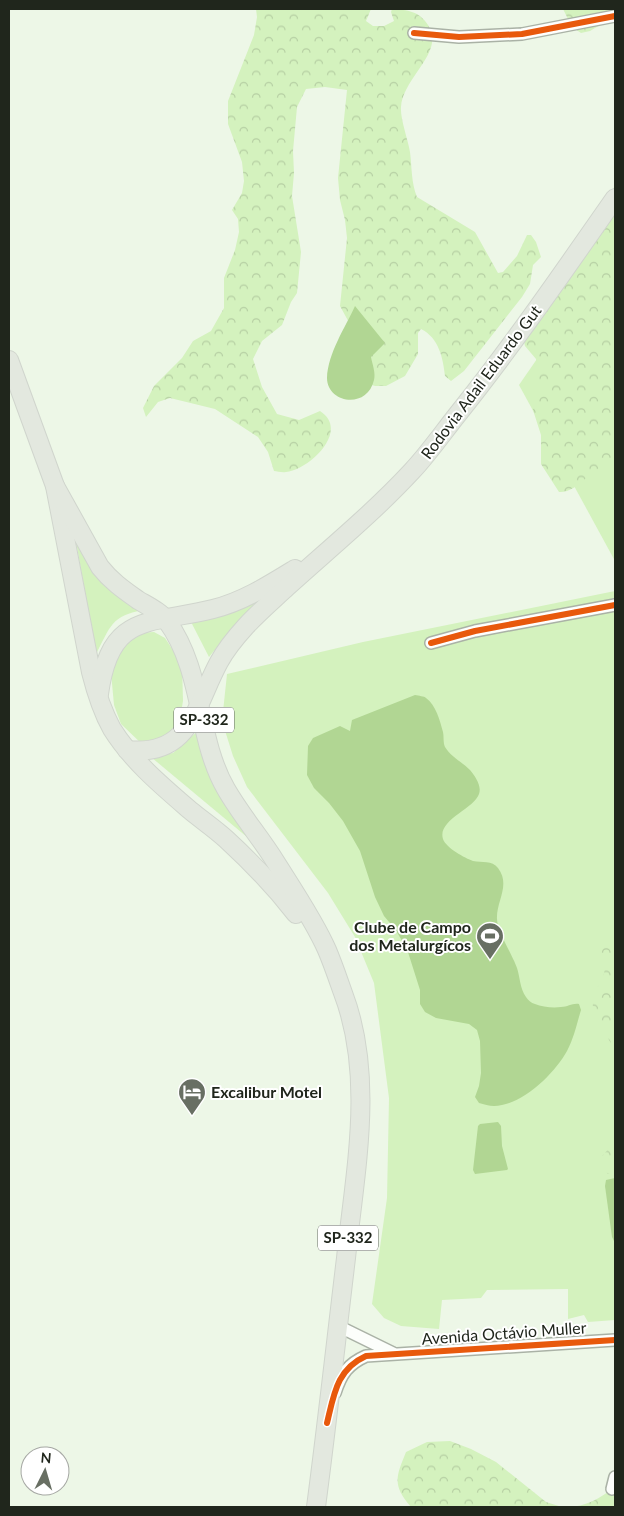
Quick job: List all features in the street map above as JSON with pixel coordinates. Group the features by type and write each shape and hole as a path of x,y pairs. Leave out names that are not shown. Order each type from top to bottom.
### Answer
{"main road":[{"name":"Rodovia Adail Eduardo Gut","path":"200,702 219,662 232,642 249,622 327,550 382,503 414,470 481,386 615,198"},
{"name":"SP-332","path":"9,360 55,486 81,536 108,577 119,587 166,618 184,649 200,702 211,752 225,787 244,818 274,859 320,936 350,1014 358,1051 360,1116 338,1326 316,1507"},
{"name":"SP-332","path":"55,486 87,654 98,699 113,730 127,750 157,782 226,838 274,888 296,913 334,970"},
{"name":"Rodovia Adail Eduardo Gut","path":"166,618 214,609 239,601 275,582 327,550"},
{"path":"98,699 101,677 107,661 121,637 138,625 166,618"},
{"path":"127,750 143,751 155,749 176,739 191,722 200,702"}],"street":[{"path":"414,32 459,37 522,34 615,16"},
{"path":"431,643 475,631 615,605"},
{"path":"338,1326 394,1354"},
{"name":"Avenida Octávio Muller","path":"327,1423 335,1390 344,1372 354,1361 366,1356 615,1340"},
{"path":"612,1488 615,1477"}],"green space":[{"path":"256,9 371,9 366,21 373,26 384,26 394,21 392,9 417,14 425,20 432,35 432,45 403,96 401,107 417,197 475,232 498,273 503,272 517,256 527,235 531,235 536,242 541,257 533,265 530,284 522,297 464,371 451,381 445,376 443,362 436,343 421,329 418,333 418,354 405,376 386,386 375,386 366,383 352,328 340,306 347,238 338,178 347,90 325,87 306,89 297,107 293,151 292,196 301,252 297,293 291,302 282,325 262,341 253,359 262,387 277,414 299,420 320,411 328,419 331,429 329,439 315,457 295,470 284,472 274,471 268,452 258,437 215,409 170,398 158,402 146,417 143,408 154,386 182,358 193,341 211,331 224,308 224,278 235,250 239,232 238,219 232,210 242,193 244,181 242,162 228,124 228,101 254,35 257,17"},
{"path":"563,9 615,9 615,16 590,31 581,33 572,27"},
{"path":"615,186 615,467 607,466 600,468 574,488 559,492 541,464 541,435 533,410 539,393 536,359 525,346 521,329 588,223"},
{"path":"615,246 615,561 519,385"},
{"path":"75,536 143,610 132,612 118,619 109,629 96,654"},
{"name":"Clube de Campo dos Metalurgícos","path":"615,591 615,1320 588,1322 584,1315 568,1319 568,1289 487,1290 481,1298 442,1300 439,1329 401,1326 384,1318 372,1304 387,1198 389,1098 374,983 355,937 328,893 247,787 233,756 222,721 227,674 363,642"},
{"path":"262,596 235,625 209,657 190,620"},
{"path":"154,632 165,638 182,664 183,701 180,718 165,739 143,745 121,724 114,705 111,673 126,641 140,633"},
{"path":"198,731 202,755 210,777 247,837 151,757 173,753"},
{"path":"615,937 615,1053 594,1013 593,1002 595,992 605,969 601,950 608,938"},
{"path":"615,1142 615,1174 608,1174 599,1165 602,1156"},
{"path":"450,1441 496,1462 546,1502 562,1507 411,1507 398,1487 398,1475 406,1452 427,1442"},
{"path":"615,1487 615,1507 574,1507 592,1501"}],"shaded area":[{"path":"355,306 385,343 371,357 374,380 370,390 364,396 348,400 340,398 333,393 327,378 330,359"},
{"path":"415,695 425,697 432,705 443,732 445,747 450,754 470,770 479,784 480,791 476,799 445,826 443,839 452,849 473,861 496,865 502,874 503,887 497,919 502,937 517,968 524,994 532,1003 544,1007 563,1007 579,1004 581,1010 573,1036 562,1060 536,1087 505,1105 492,1106 479,1103 475,1097 481,1073 480,1041 477,1030 469,1024 436,1018 425,1012 420,1004 420,990 407,949 395,929 384,916 375,897 360,851 343,821 314,788 307,775 308,746 313,738 340,726 350,731 352,720"},
{"path":"498,1122 501,1126 502,1146 508,1169 475,1174 473,1170 478,1126 480,1124"},
{"path":"615,1178 615,1243 612,1237 605,1186 606,1180"}],"cycle path":[{"path":"414,33 459,37 522,34 615,16"},
{"path":"431,643 475,631 615,605"},
{"path":"327,1423 335,1392 343,1375 356,1361 366,1356 615,1340"}],"place":[{"name":"Clube de Campo dos Metalurgícos","path":"490,960"},
{"name":"Excalibur Motel","path":"192,1116"}]}
